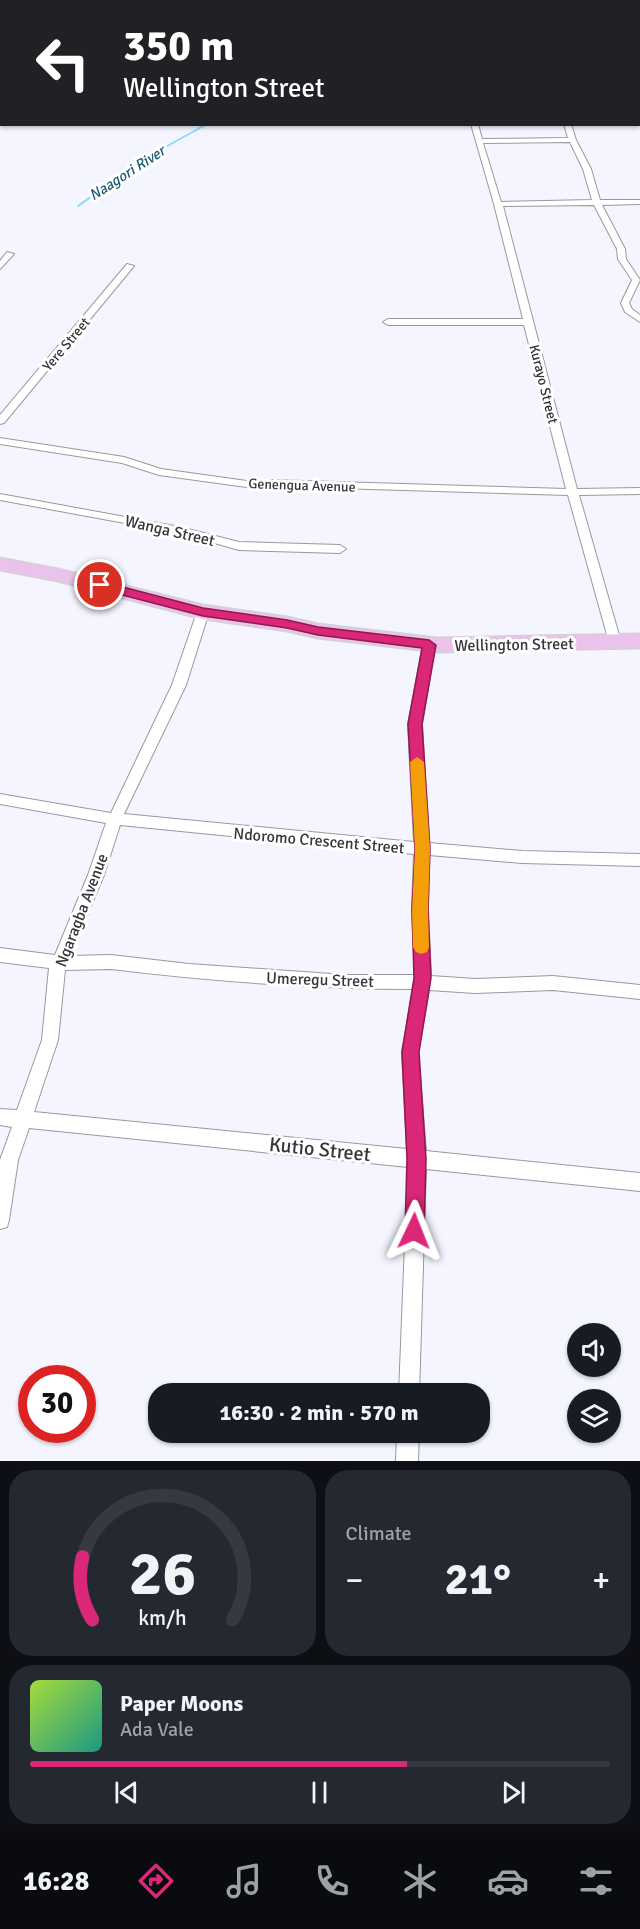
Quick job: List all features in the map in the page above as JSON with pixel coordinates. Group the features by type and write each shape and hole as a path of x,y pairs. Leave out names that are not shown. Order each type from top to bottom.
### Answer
{"main road":[{"name":"Wellington Street","path":"0,564 58,574 203,612 287,624 318,631 429,645 640,641"}],"street":[{"name":"Kurayo Street","path":"474,126 498,204 573,492 615,642"},
{"path":"568,126 587,169 597,204 621,249 622,259 636,280 625,303 628,310 640,319"},
{"path":"478,141 572,140"},
{"path":"498,204 640,202"},
{"path":"0,266 10,254"},
{"name":"Yere Street","path":"2,416 130,266"},
{"path":"388,322 528,322"},
{"name":"Genengua Avenue","path":"0,441 124,460 159,472 254,485 271,483 573,492 640,491"},
{"name":"Wanga Street","path":"0,497 180,530 238,546 340,549"},
{"name":"Ngaragba Avenue","path":"0,1220 9,1160 50,1040 57,969 96,875 115,819 179,685 203,612"},
{"path":"409,1383 417,1159 410,1052 422,982 420,910 422,849 415,724 429,645"},
{"name":"Ndoromo Crescent Street","path":"0,799 115,819 422,849 522,857 640,860"},
{"name":"Umeregu Street","path":"0,955 60,963 111,962 189,971 346,982 422,982 475,986 553,983 640,992"},
{"name":"Kutio Street","path":"0,1117 640,1182"},
{"path":"407,1461 408,1443"}],"waterway":[{"name":"Naagori River","path":"142,160 203,126"},
{"name":"Naagori River","path":"78,206 144,159"}],"slow traffic":[{"path":"417,762 422,849 421,947"}],"route":[{"path":"100,585 203,612 287,624 318,631 429,645 415,724 422,849 420,910 423,978 410,1052 417,1159 414,1231"}]}
